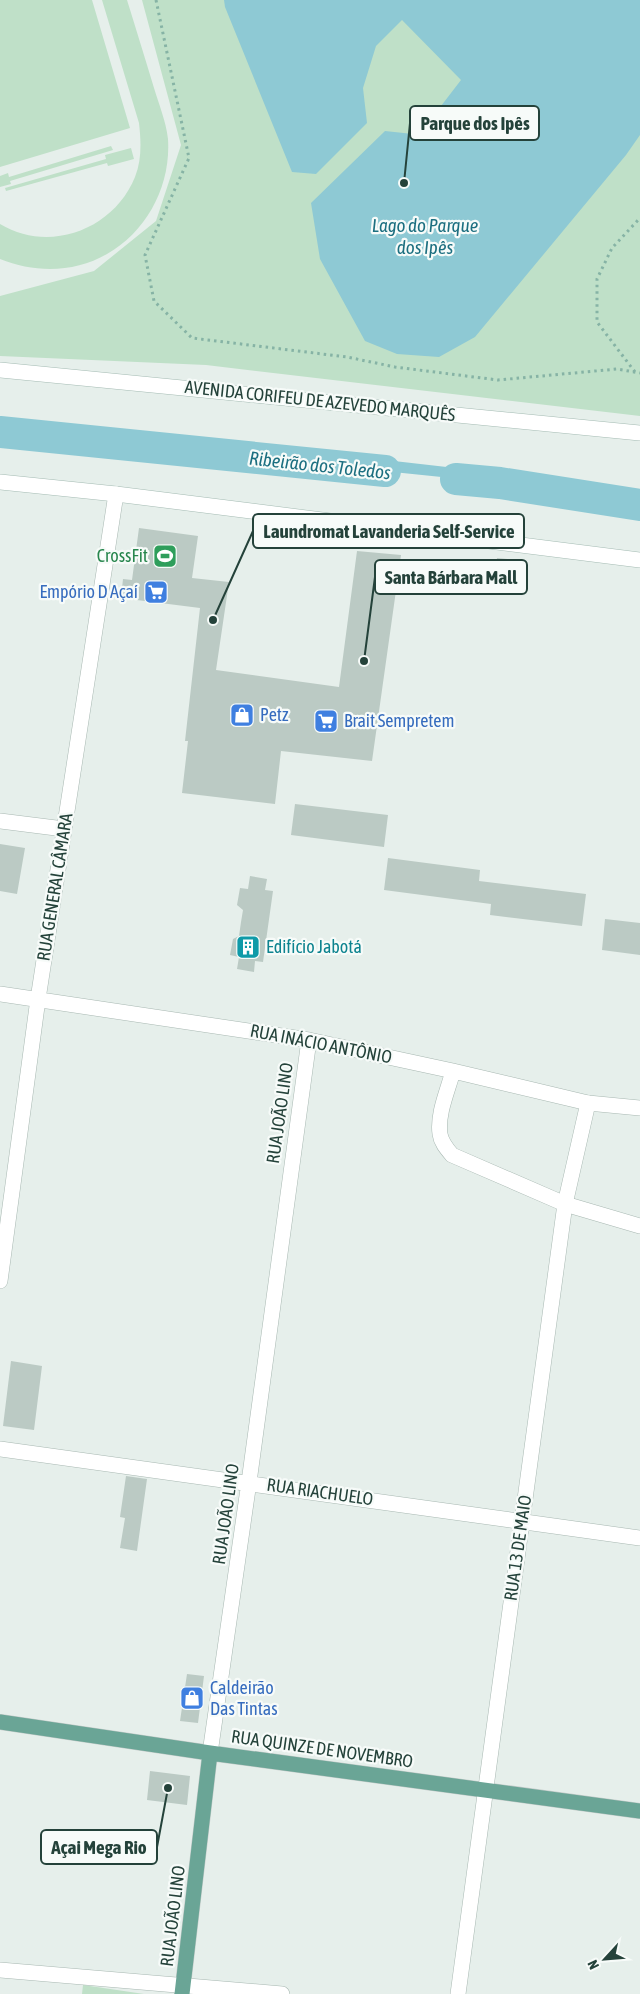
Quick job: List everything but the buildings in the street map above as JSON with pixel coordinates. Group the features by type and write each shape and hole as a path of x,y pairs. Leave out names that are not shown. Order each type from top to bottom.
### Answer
{"main road":[{"name":"RUA QUINZE DE NOVEMBRO","path":"0,1722 210,1753 640,1811"},
{"name":"RUA JOÃO LINO","path":"183,1990 210,1753"}],"street":[{"name":"AVENIDA CORIFEU DE AZEVEDO MARQUÊS","path":"0,370 640,433"},
{"path":"0,482 116,494 640,560"},
{"name":"RUA GENERAL CÂMARA","path":"0,1280 38,999 116,494"},
{"path":"0,821 64,829"},
{"name":"RUA INÁCIO ANTÔNIO","path":"0,994 309,1040 588,1103 640,1108"},
{"name":"RUA JOÃO LINO","path":"210,1753 309,1040"},
{"path":"453,1071 440,1119 440,1134 444,1145 452,1155 565,1204 640,1226"},
{"name":"RUA 13 DE MAIO","path":"458,1994 565,1204 588,1103"},
{"name":"RUA RIACHUELO","path":"0,1449 249,1482 640,1538"},
{"path":"0,1970 183,1990 282,1994"}],"path":[{"path":"156,0 189,158 144,255 154,300 192,338 347,357 394,367 498,380 617,368 638,373"},
{"path":"638,373 596,322 597,279 612,248 640,218"}],"green space":[{"path":"0,0 92,0 130,128 0,167"},
{"path":"102,0 127,0 166,126 168,156 161,190 145,220 134,233 107,254 81,265 68,268 41,269 13,264 0,259 0,224 19,233 39,237 59,236 78,231 96,223 112,210 125,195 135,177 139,164 139,123"},
{"path":"142,0 640,0 640,416 206,365 0,356 0,296 94,271 156,221 181,145"},
{"path":"111,146 113,150 10,181 11,184 0,187 0,176 8,173 9,177"},
{"path":"131,148 134,159 108,166 107,163 6,191 5,188 106,159 105,155"},
{"path":"83,1985 144,1994 82,1994"}],"water":[{"name":"Lago do Parque dos Ipês","path":"224,0 640,0 640,135 626,155 475,337 439,357 397,354 365,341 320,259 311,203 385,131 413,134 441,106 461,80 402,20 376,46 363,88 367,123 316,174 292,172 225,7"},
{"path":"30,431 200,443 210,440 570,481 640,490 640,505 500,483 34,435"}],"waterway":[{"name":"Ribeirão dos Toledos","path":"0,432 385,471"},
{"name":"Ribeirão dos Toledos","path":"456,479 500,483 640,505"}],"place":[{"name":"Parque dos Ipês","path":"404,183"},
{"name":"CrossFit","path":"165,556"},
{"name":"Empório D Açaí","path":"156,592"},
{"name":"Laundromat Lavanderia Self-Service","path":"213,620"},
{"name":"Santa Bárbara Mall","path":"364,661"},
{"name":"Petz","path":"242,715"},
{"name":"Brait Sempretem","path":"326,721"},
{"name":"Edifício Jabotá","path":"248,947"},
{"name":"Caldeirão Das Tintas","path":"192,1698"},
{"name":"Açai Mega Rio","path":"168,1788"}]}
